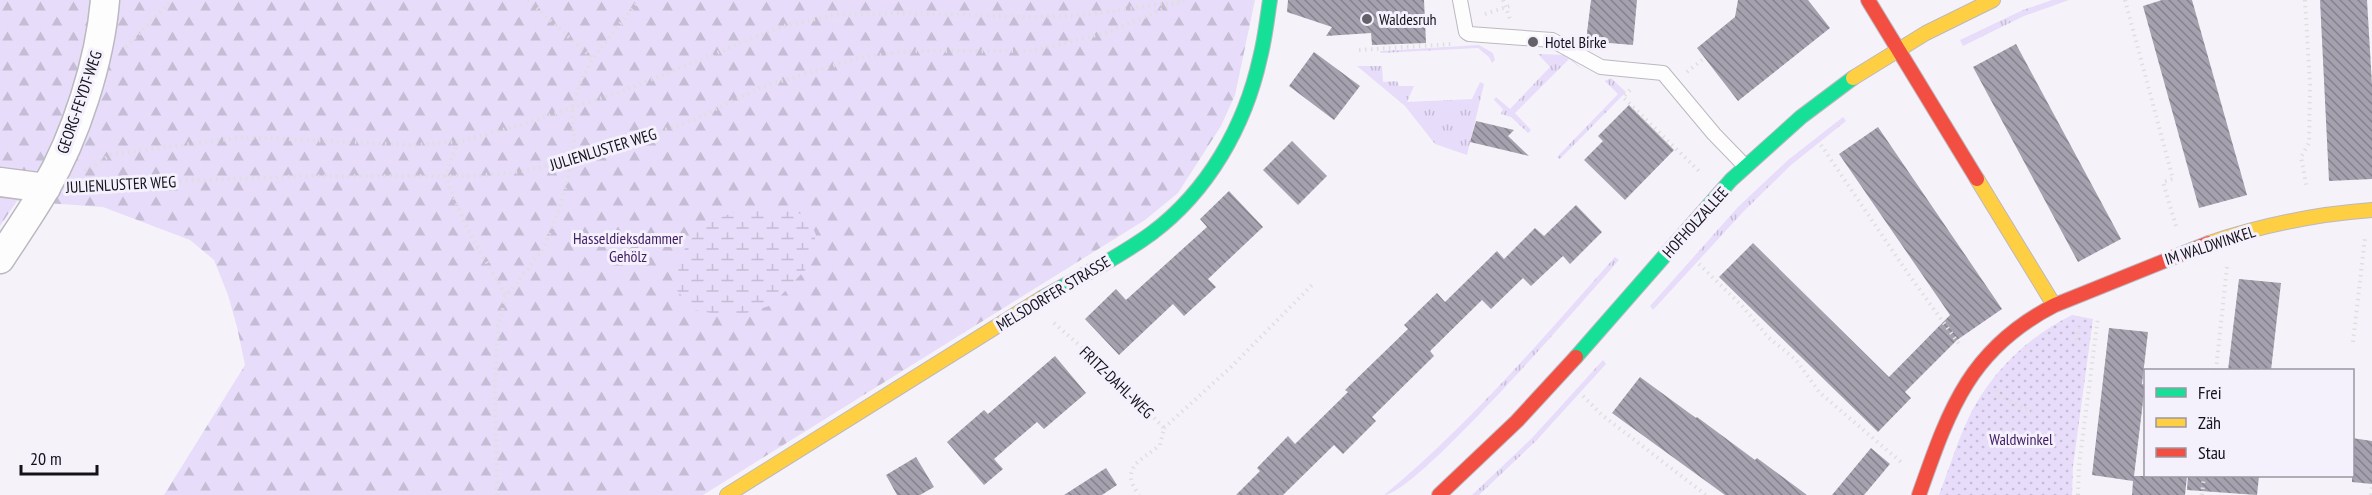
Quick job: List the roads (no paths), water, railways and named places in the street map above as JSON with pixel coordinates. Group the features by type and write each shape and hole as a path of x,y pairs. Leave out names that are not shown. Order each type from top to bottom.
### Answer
{"street":[{"name":"GEORG-FEYDT-WEG","path":"0,259 55,187 94,67 103,27 105,0"},
{"name":"MELSDORFER STRASSE","path":"727,495 814,443 1034,303 1123,251 1156,228 1187,201 1233,134 1249,100 1259,65 1270,0"},
{"path":"1868,0 2054,305"},
{"name":"HOFHOLZALLEE","path":"1439,495 1509,429 1558,377 1745,166 1802,116 1851,79 1897,50 1993,0"},
{"name":"JULIENLUSTER WEG","path":"0,182 55,187"},
{"name":"IM WALDWINKEL","path":"1921,489 1954,404 1977,367 2017,330 2054,305 2184,252 2232,236 2312,217 2368,210"}],"lane":[{"path":"1463,1 1466,32 1469,34 1552,40 1601,67 1663,73 1714,134 1745,166"}],"place":[{"name":"Waldesruh","path":"1367,19"},
{"name":"Hotel Birke","path":"1533,42"}],"park label":[{"name":"Hasseldieksdammer Gehölz","path":"628,247"},
{"name":"Waldwinkel","path":"2021,439"}]}
